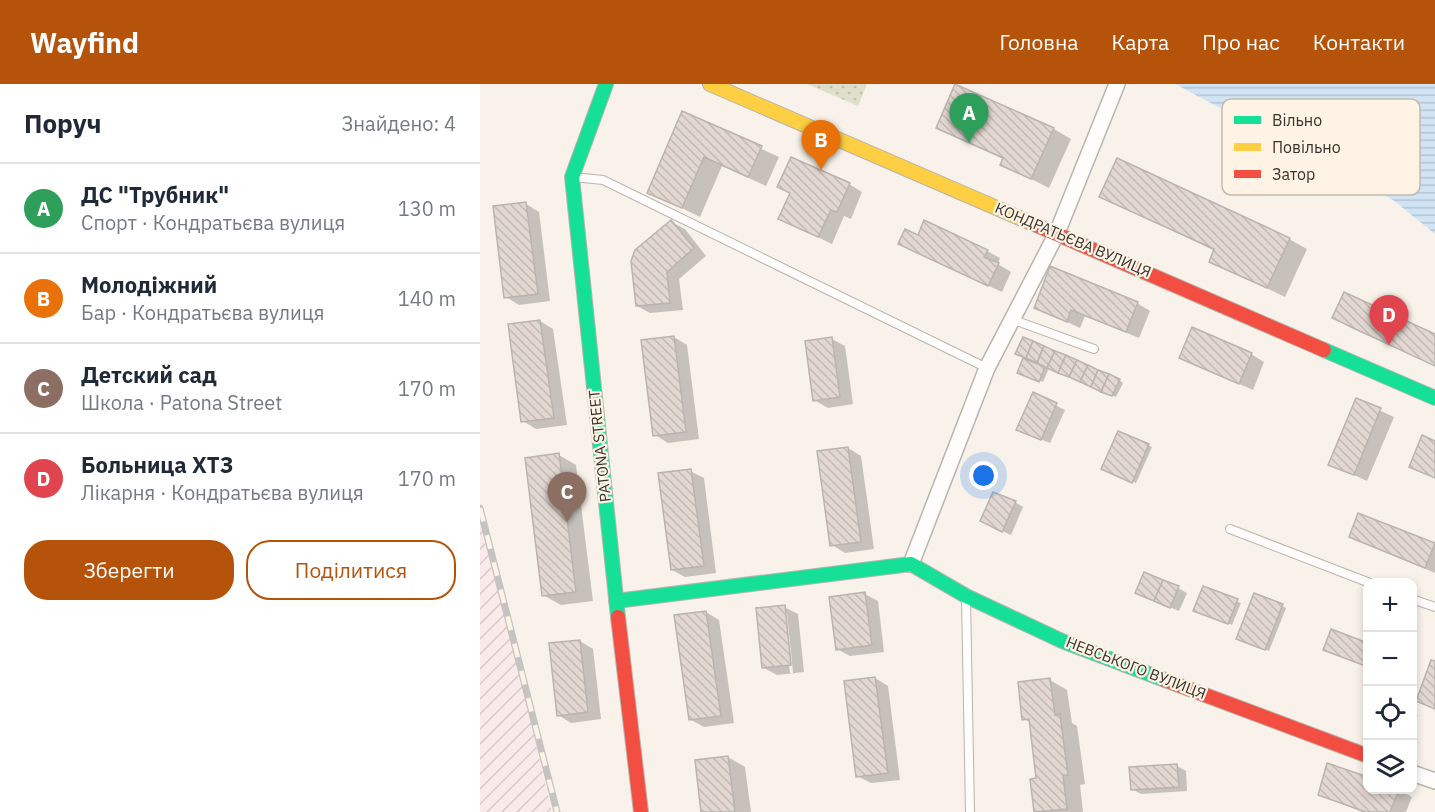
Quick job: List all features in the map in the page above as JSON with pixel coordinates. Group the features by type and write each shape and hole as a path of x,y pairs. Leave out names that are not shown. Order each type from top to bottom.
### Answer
{"street":[{"name":"PATONA STREET","path":"606,84 572,177 616,601 641,812"},
{"name":"КОНДРАТЬЄВА ВУЛИЦЯ","path":"710,84 1435,398"},
{"path":"616,601 911,564 987,368 1057,233 1117,84"},
{"name":"НЕВСЬКОГО ВУЛИЦЯ","path":"911,564 966,596 1062,641 1363,754"},
{"path":"1417,774 1435,781"}],"lane":[{"path":"572,177 603,180 987,368"},
{"path":"1011,319 1094,350"},
{"path":"1230,530 1363,579"},
{"path":"966,596 970,812"},
{"path":"1417,600 1435,607"}],"shaded area":[{"path":"480,508 552,812 480,812"}],"green space":[{"path":"807,84 867,84 858,106"}],"water":[{"path":"1175,84 1435,84 1435,234 1384,195 1420,195 1420,99 1222,99 1222,109"}],"building":[{"path":"955,84 1054,128 1031,179 1000,165 1003,158 936,128"},
{"path":"682,111 762,146 748,177 704,157 682,208 647,193"},
{"path":"791,157 850,183 837,212 831,210 818,237 778,219 790,193 777,187"},
{"path":"1117,158 1290,238 1267,288 1209,262 1214,249 1099,197"},
{"path":"526,202 538,294 504,298 493,206"},
{"path":"671,220 694,248 667,272 670,303 636,306 631,261 635,250"},
{"path":"924,220 988,250 984,257 999,263 988,286 898,244 905,229 918,235"},
{"path":"1050,266 1138,302 1126,332 1071,310 1067,322 1034,308"},
{"path":"1344,292 1435,334 1435,366 1332,318"},
{"path":"540,320 554,418 521,422 508,324"},
{"path":"1192,327 1252,353 1239,384 1179,358"},
{"path":"674,336 686,432 653,436 641,340"},
{"path":"832,337 840,397 813,401 805,341"},
{"path":"1023,337 1033,341 1026,358 1015,354"},
{"path":"1033,341 1044,346 1037,363 1026,358"},
{"path":"1044,346 1055,351 1047,368 1037,363"},
{"path":"1055,351 1066,355 1058,373 1047,368"},
{"path":"1066,355 1077,360 1069,377 1058,373"},
{"path":"1023,358 1045,367 1039,382 1017,373"},
{"path":"1077,360 1088,365 1080,382 1069,377"},
{"path":"1088,365 1098,370 1091,387 1080,382"},
{"path":"1098,370 1109,374 1101,392 1091,387"},
{"path":"1109,374 1120,379 1112,396 1101,392"},
{"path":"1033,392 1057,403 1041,440 1016,430"},
{"path":"1356,398 1381,408 1354,475 1328,465"},
{"path":"1118,431 1149,444 1132,483 1101,469"},
{"path":"1422,435 1435,441 1435,478 1409,467"},
{"path":"848,447 861,542 830,546 817,451"},
{"path":"559,453 576,592 542,596 525,458"},
{"path":"691,469 704,566 671,570 658,473"},
{"path":"993,492 1016,501 1002,532 980,521"},
{"path":"1358,513 1435,543 1425,568 1349,537"},
{"path":"1144,572 1163,580 1154,601 1135,593"},
{"path":"1163,580 1179,586 1170,608 1154,601"},
{"path":"1203,586 1238,599 1228,624 1193,611"},
{"path":"865,592 872,645 836,650 829,597"},
{"path":"1254,593 1283,604 1265,650 1236,639"},
{"path":"785,605 791,665 762,668 756,608"},
{"path":"706,611 721,716 689,720 674,615"},
{"path":"1331,629 1363,641 1363,665 1323,650"},
{"path":"580,640 588,712 557,716 549,643"},
{"path":"1431,660 1435,661 1435,709 1417,701"},
{"path":"875,677 888,773 856,777 844,681"},
{"path":"1050,678 1055,715 1060,714 1068,775 1063,775 1067,809 1034,812 1030,779 1036,778 1029,719 1022,720 1018,682"},
{"path":"728,756 735,812 701,812 695,760"},
{"path":"1327,763 1363,775 1363,794 1397,794 1390,812 1366,812 1318,795"},
{"path":"1177,764 1179,787 1131,790 1129,767"}],"railway":[{"path":"480,508 557,812"}],"traffic: fast":[{"path":"606,84 572,177 618,617"},
{"path":"1324,350 1435,398"},
{"path":"616,601 911,564 966,596 1062,641 1165,680"}],"traffic: slow":[{"path":"710,84 1029,222"}],"traffic: jam":[{"path":"1029,222 1324,350"},
{"path":"618,617 641,812"},
{"path":"1165,680 1363,754"}],"place":[{"name":"ДС \"Трубник\"","path":"969,143"},
{"name":"Молодіжний","path":"821,170"},
{"name":"Больница ХТЗ","path":"1389,345"},
{"name":"Детский сад","path":"567,522"}]}
